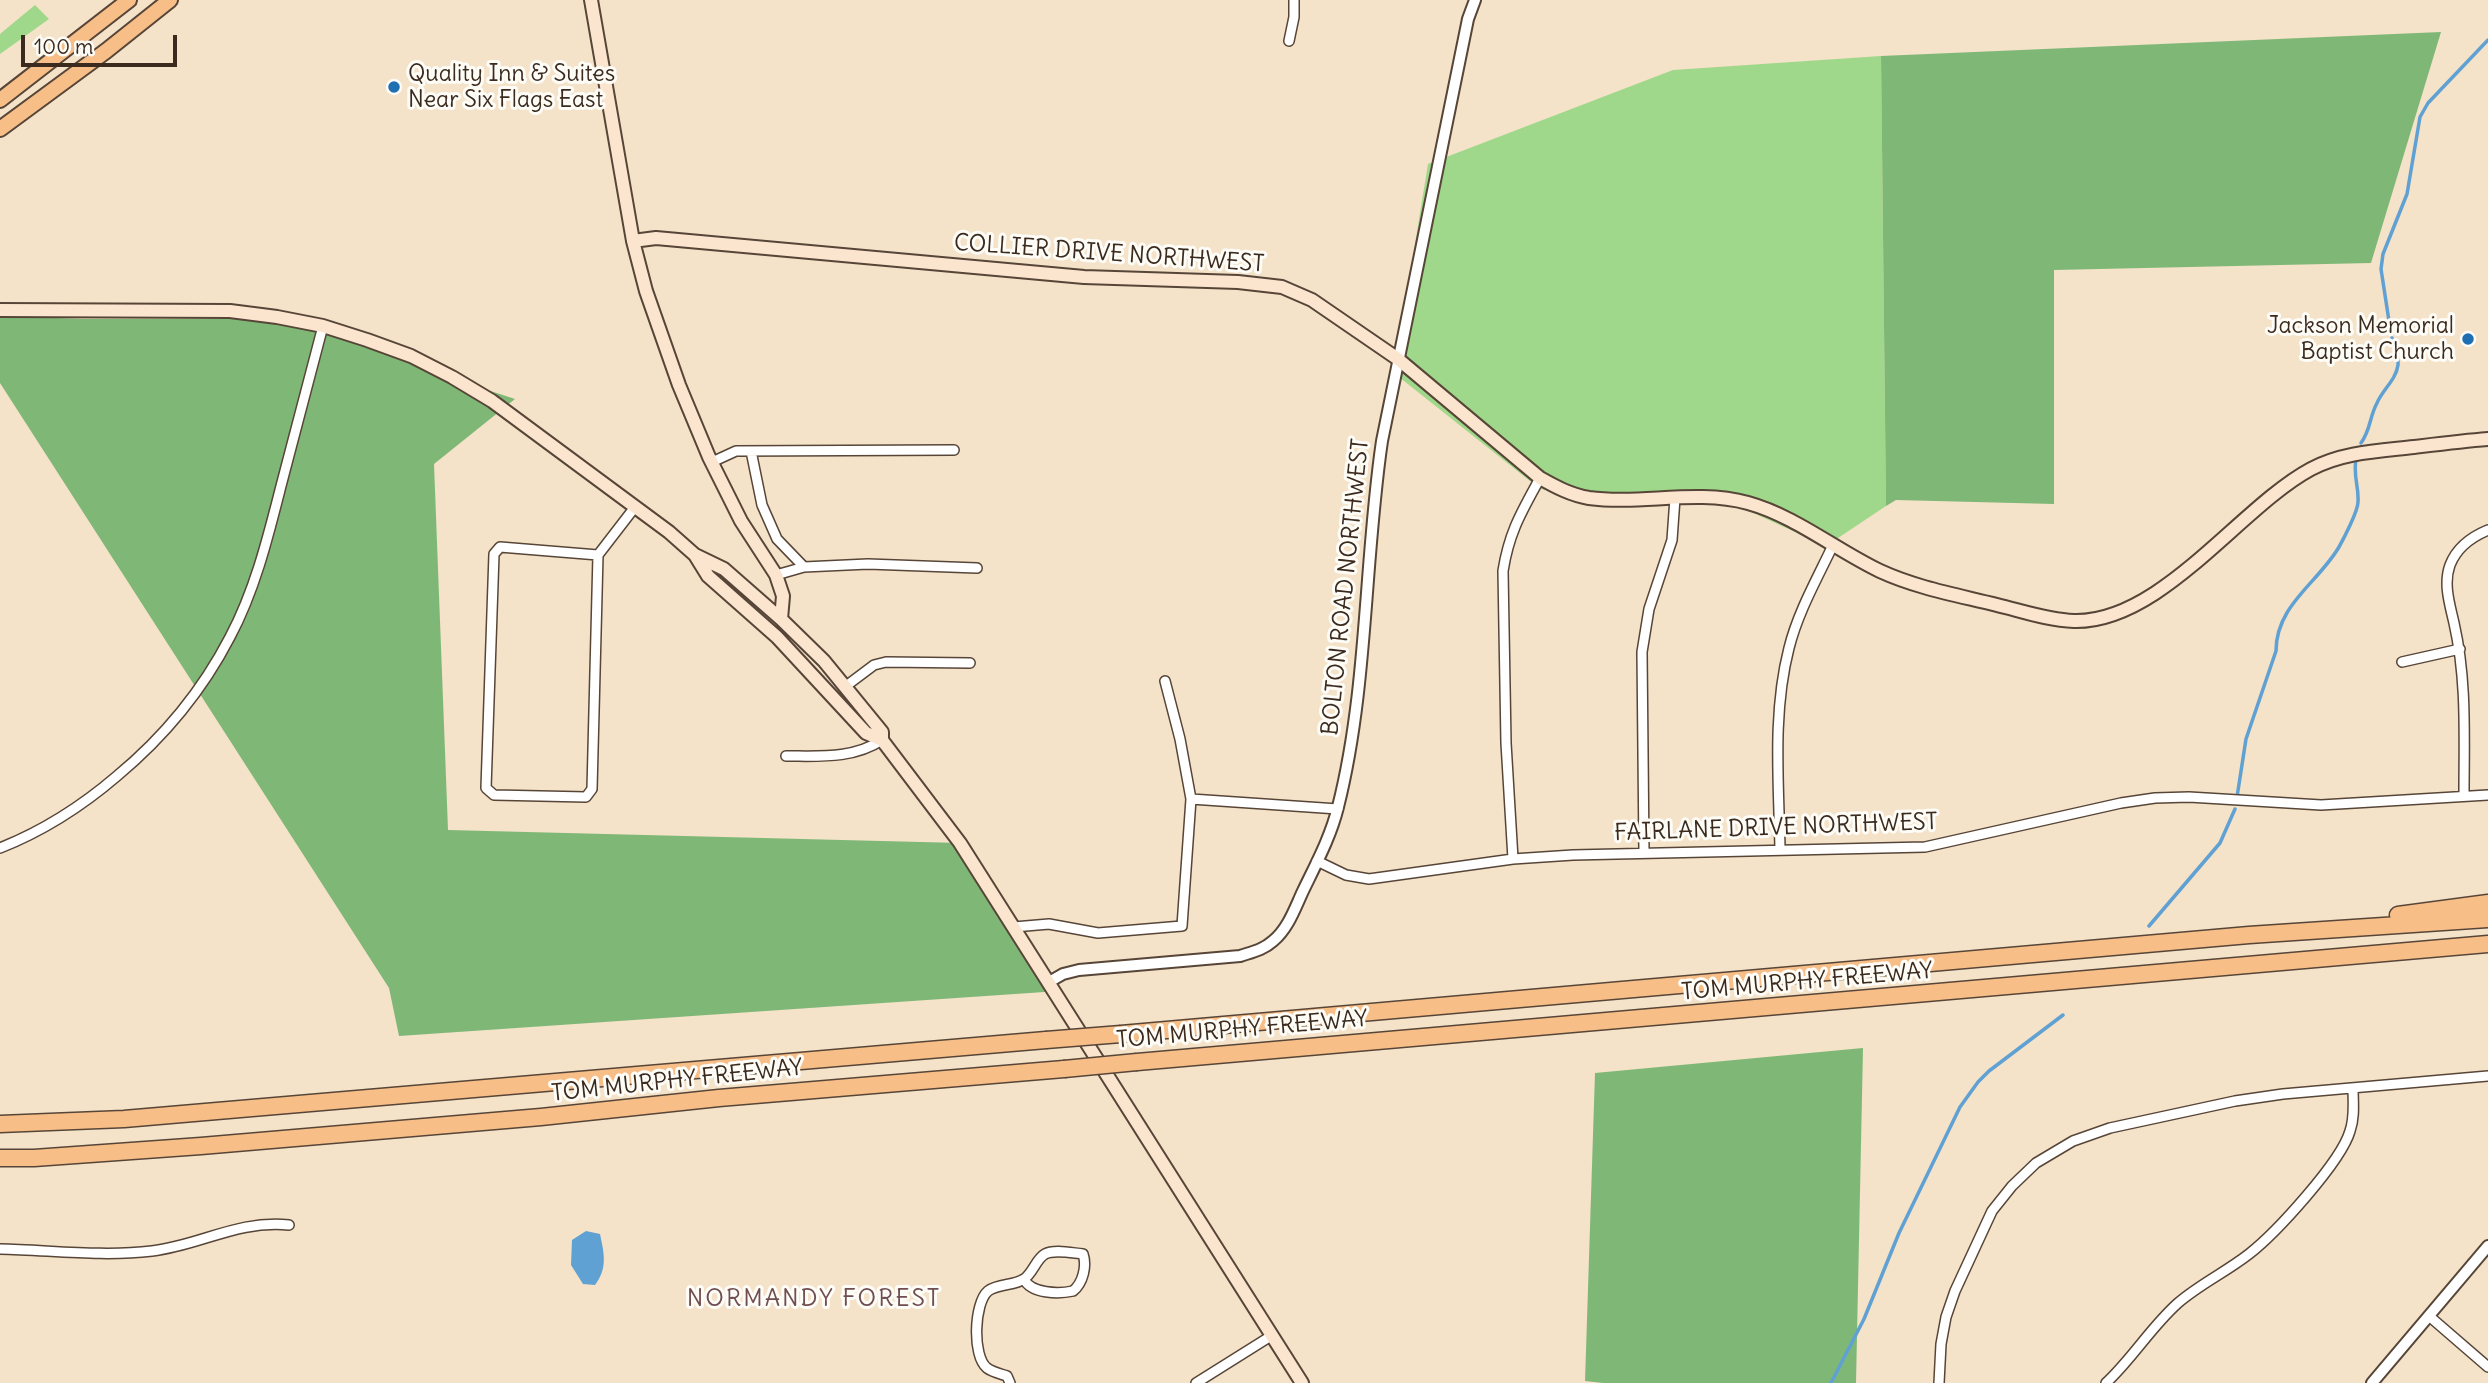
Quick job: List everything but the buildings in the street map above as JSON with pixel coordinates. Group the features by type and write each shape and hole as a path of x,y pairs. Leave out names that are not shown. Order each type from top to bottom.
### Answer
{"highway":[{"path":"2249,935 2488,903"},
{"name":"TOM MURPHY FREEWAY","path":"0,1124 76,1122 204,1112 2249,935 2488,919"},
{"name":"TOM MURPHY FREEWAY","path":"0,1158 201,1146 541,1117 719,1098 2488,944"}],"main road":[{"path":"0,100 130,0"},
{"path":"0,129 170,0"},
{"path":"591,0 633,241 661,337 712,462 741,520 776,575 783,596 781,619"},
{"name":"COLLIER DRIVE NORTHWEST","path":"633,241 656,238 1084,277 1238,282 1282,287 1312,300 1398,359 1540,478 1564,491 1589,498 1720,498 1749,504 1786,519 1880,571 1920,586 2055,619 2089,620 2117,612 2164,586 2289,483 2332,459 2361,453 2488,439"},
{"path":"0,310 230,312 276,317 323,326 389,348 452,377 492,401 695,555 724,569 824,661 882,732 882,740"},
{"path":"695,555 708,576 778,637 866,733 882,740 960,843 1302,1383"}],"street":[{"path":"1289,41 1294,0"},
{"name":"BOLTON ROAD NORTHWEST","path":"1049,982 1063,974 1079,970 1240,956 1259,950 1285,928 1317,861 1338,809 1351,741 1360,674 1373,499 1398,359 1468,19 1475,0"},
{"path":"0,848 50,824 99,792 169,728 203,684 231,635 250,593 268,536 323,326"},
{"path":"712,462 736,451 954,450"},
{"path":"751,451 762,505 778,539 804,567"},
{"path":"1513,859 1506,743 1503,571 1513,526 1540,478"},
{"path":"1644,853 1642,652 1649,609 1672,540 1675,498"},
{"path":"598,555 514,547 500,547 494,554 486,788 494,795 586,797 592,789 598,555 635,507"},
{"path":"2464,795 2464,692 2460,649 2447,595 2447,578 2450,566 2463,545 2472,537 2488,530"},
{"path":"1780,850 1778,727 1782,677 1799,617 1833,545"},
{"path":"776,575 804,567 868,564 977,568"},
{"path":"2402,662 2460,649"},
{"path":"846,686 874,665 886,662 970,663"},
{"path":"1014,927 1049,924 1098,933 1182,926 1191,799 1180,739 1165,681"},
{"path":"786,756 856,753 882,740"},
{"name":"FAIRLANE DRIVE NORTHWEST","path":"1317,861 1346,875 1369,879 1513,859 1573,855 1925,847 2121,803 2155,798 2189,797 2321,805 2488,795"},
{"path":"1191,799 1338,809"},
{"path":"1939,1383 1946,1317 1992,1211 2012,1186 2036,1163 2073,1141 2110,1128 2235,1101 2488,1076"},
{"path":"2106,1383 2177,1303 2268,1238 2334,1161 2351,1128 2354,1111 2353,1088"},
{"path":"0,1249 151,1251 177,1247 249,1224 289,1225"},
{"path":"2372,1383 2488,1246"},
{"path":"1010,1383 1007,1376 986,1367 980,1357 977,1337 979,1304 990,1290 1024,1279 1042,1255 1049,1252 1083,1254 1085,1261 1078,1287 1073,1292 1051,1292 1035,1288 1027,1285 1024,1279"},
{"path":"2429,1316 2488,1367"},
{"path":"1196,1383 1271,1336"}],"green space":[{"path":"35,5 49,19 0,54 0,34"},
{"path":"2441,32 2371,263 2054,270 2054,504 1896,500 1886,506 1881,56"},
{"path":"1881,56 1886,506 1826,546 1727,501 1651,501 1540,489 1394,373 1428,164 1673,70"},
{"path":"0,316 248,319 358,336 463,382 515,399 434,464 448,830 960,843 1059,991 399,1036 389,988 0,383"},
{"path":"1863,1048 1856,1383 1585,1381 1595,1073"}],"water":[{"path":"586,1231 600,1234 603,1248 602,1273 595,1285 583,1284 571,1265 572,1240"}],"waterway":[{"path":"2389,321 2381,269 2383,254 2407,194 2420,117 2428,103 2488,40"},
{"path":"2361,443 2377,403 2397,370 2398,359 2392,338"},
{"path":"2237,797 2246,739 2276,651 2283,620 2290,607 2339,547 2356,512 2356,459"},
{"path":"2149,926 2220,843 2235,809"},
{"path":"1831,1383 1864,1319 1899,1233 1960,1107 1989,1071 2063,1015"}],"place":[{"name":"Quality Inn & Suites Near Six Flags East","path":"394,87"},
{"name":"Jackson Memorial Baptist Church","path":"2468,339"}],"district":[{"name":"NORMANDY FOREST","path":"814,1299"}]}
